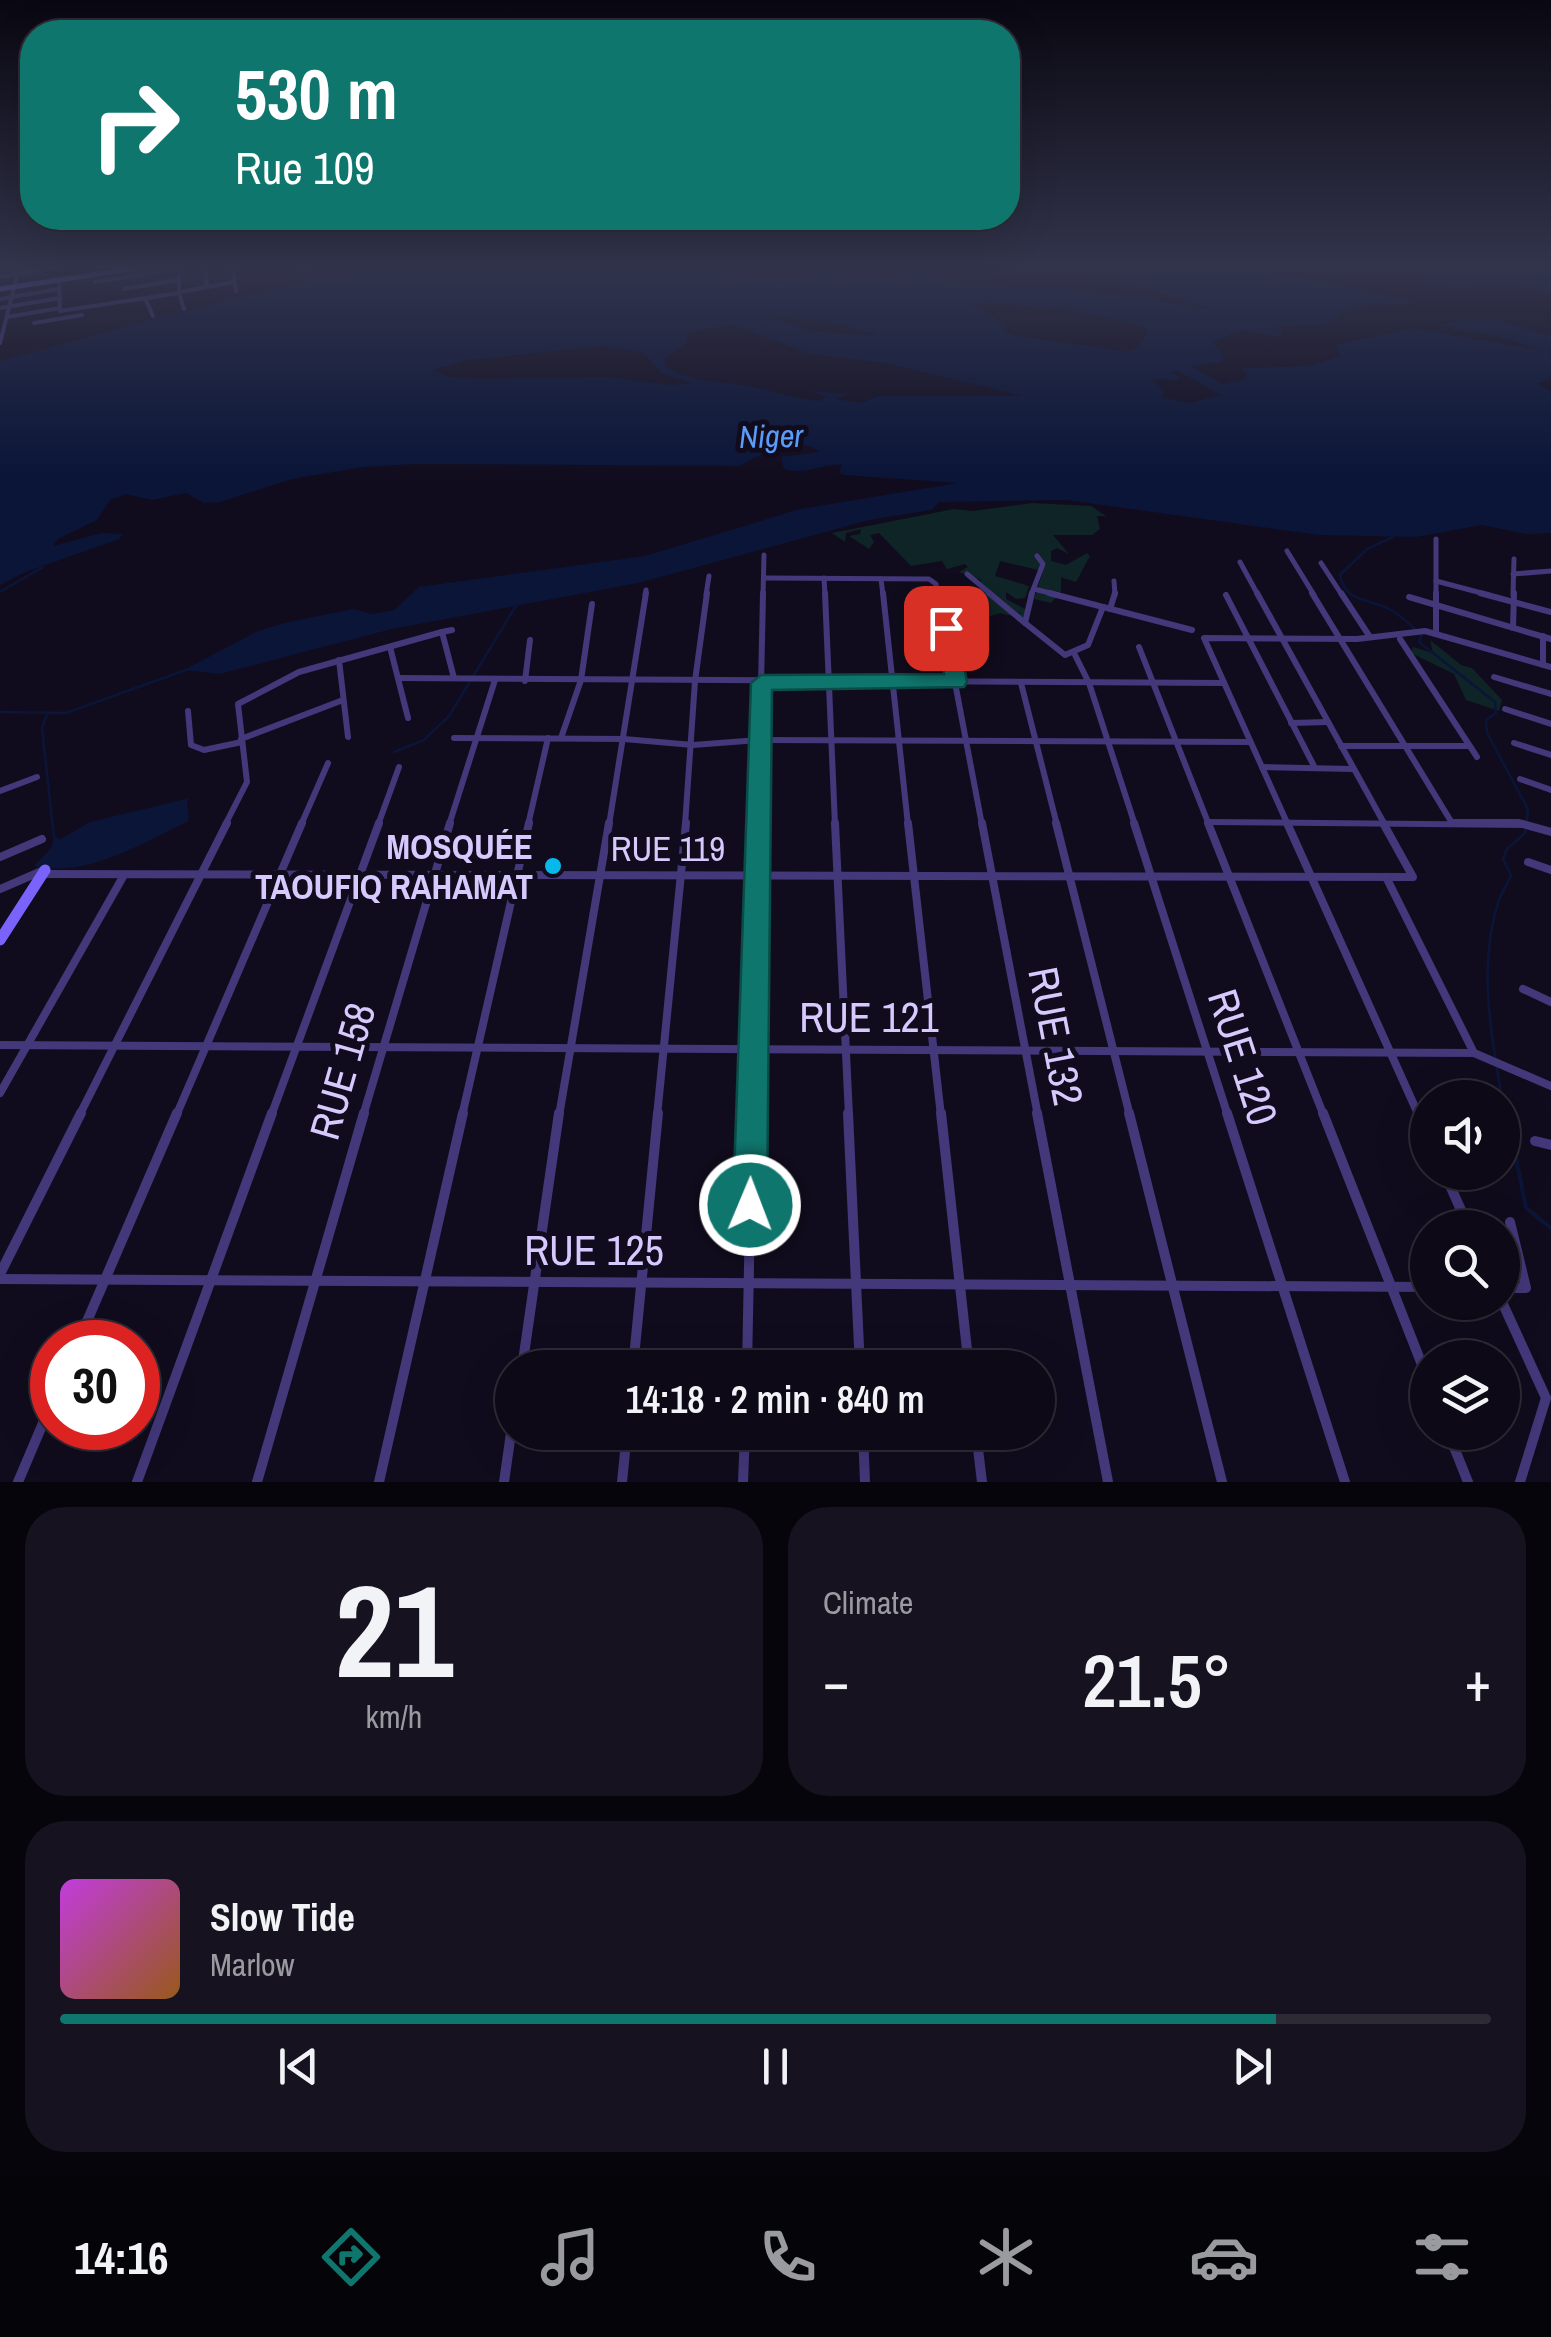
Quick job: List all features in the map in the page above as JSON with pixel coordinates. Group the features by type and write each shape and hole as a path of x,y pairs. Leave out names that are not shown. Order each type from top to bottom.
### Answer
{"street":[{"path":"1436,539 1436,633"},
{"path":"1288,552 1452,823"},
{"path":"747,1350 764,555"},
{"path":"1025,623 1043,564 1037,556"},
{"path":"1513,628 1514,559"},
{"path":"1240,562 1383,823"},
{"path":"1321,563 1370,638"},
{"path":"1514,574 1551,571"},
{"path":"967,574 1052,648 1074,655 1097,633 1115,595 1114,582"},
{"path":"634,1350 693,745 695,681 709,576"},
{"path":"766,578 880,579 967,1350"},
{"path":"824,578 859,1350"},
{"name":"RUE 132","path":"880,579 929,580 936,584 941,601 1108,1482"},
{"path":"1436,580 1551,612"},
{"path":"1034,588 1192,630"},
{"path":"525,1350 569,1048 624,739 646,590"},
{"path":"1226,596 1315,768"},
{"path":"1408,597 1547,637 1547,666 1425,631 1418,637 1399,638 1204,638 1410,1096"},
{"path":"561,738 581,680 592,604"},
{"path":"0,1277 247,782 237,708 242,699 288,676 452,630"},
{"path":"442,632 454,678"},
{"path":"1399,638 1477,757"},
{"path":"525,681 530,640"},
{"path":"390,647 408,718"},
{"path":"1139,647 1412,1340"},
{"name":"RUE 120","path":"1074,655 1089,684 1345,1482"},
{"path":"338,660 348,737"},
{"path":"1494,677 1551,694"},
{"path":"398,678 1224,683"},
{"name":"RUE 158","path":"256,1482 492,679"},
{"path":"1021,683 1222,1482"},
{"path":"188,711 191,745 204,750 242,741 342,700"},
{"path":"1505,710 1551,724"},
{"path":"1291,723 1328,722"},
{"path":"454,738 624,739 693,745 759,740 1250,742"},
{"path":"378,1482 548,738"},
{"path":"1514,743 1551,755"},
{"path":"1341,746 1470,746"},
{"path":"88,1320 328,763"},
{"path":"137,1482 399,766"},
{"path":"1262,767 1354,769"},
{"path":"0,791 38,777"},
{"path":"1520,780 1551,790"},
{"path":"1208,822 1519,823 1551,832"},
{"name":"RUE 119","path":"44,872 1413,877 1383,823"},
{"path":"0,857 42,839"},
{"path":"1528,862 1551,870"},
{"path":"0,889 44,872"},
{"path":"0,940 44,872"},
{"path":"0,1093 125,874"},
{"path":"1386,877 1474,1053"},
{"path":"1523,989 1551,1002"},
{"name":"RUE 121","path":"0,1044 1474,1053 1551,1086"},
{"path":"1535,1141 1551,1146"},
{"path":"1520,1263 1526,1288 1520,1288"},
{"name":"RUE 125","path":"0,1277 1410,1287"},
{"path":"1510,1320 1546,1398 1520,1482"},
{"path":"18,1482 32,1450"},
{"path":"504,1482 509,1450"},
{"path":"622,1482 625,1450"},
{"path":"743,1482 744,1450"},
{"path":"864,1450 865,1482"},
{"path":"978,1450 982,1482"},
{"path":"1455,1450 1468,1482"}],"green space":[{"path":"1032,503 1091,506 1106,516 1097,516 1100,529 1092,535 1053,535 1069,554 1057,548 1051,551 1051,561 1066,565 1087,553 1090,556 1076,582 1061,577 1061,592 1051,603 1034,599 1043,571 1000,561 995,576 1029,586 1025,598 1016,599 1006,592 1006,599 1029,611 1025,619 1018,617 1020,612 975,621 956,602 973,594 981,584 981,580 959,572 968,567 965,564 947,569 942,561 911,566 879,533 870,535 874,542 869,549 849,536 860,534 861,529 846,533 845,542 832,533 954,509 973,511"},
{"path":"1430,640 1461,665 1472,668 1502,700 1499,711 1466,700 1454,674 1411,653 1413,647 1433,653"}],"water":[{"name":"Niger","path":"87,337 687,337 686,344 664,358 666,367 675,372 819,401 827,397 810,391 849,394 836,399 861,403 878,396 1024,396 885,363 810,354 765,337 1027,337 1127,352 1145,337 1224,337 1213,342 1224,357 1222,362 1191,366 1222,384 1245,379 1247,373 1241,369 1245,368 1310,366 1341,356 1336,345 1371,337 1464,337 1545,351 1499,337 1551,337 1551,378 1538,384 1551,391 1551,533 1526,534 1482,525 1416,537 1319,535 1066,500 940,502 931,510 869,520 638,583 392,629 220,674 184,670 256,632 284,623 353,609 372,614 394,610 419,587 645,556 800,509 958,483 844,475 839,473 842,465 800,471 784,469 781,457 820,452 800,445 779,448 739,466 364,467 292,479 220,502 204,503 186,493 152,500 126,494 110,500 97,520 58,539 53,546 102,533 123,534 119,539 0,585 0,361","holes":["603,346 644,353 661,373 691,383 672,385 606,377 482,379 449,377 433,370 469,360","1177,371 1222,395 1188,403 1162,397 1164,391 1151,379 1179,380 1179,376 1170,373"]},
{"path":"190,798 189,821 134,848 74,867 34,866 52,847 54,836 61,839 90,822"}],"waterway":[{"path":"1393,537 1367,549 1340,575 1352,595 1389,609 1415,629"},
{"path":"0,592 43,567"},
{"path":"394,752 424,740 449,716 517,604"},
{"path":"1422,633 1419,642 1495,702 1496,713 1486,720 1487,733 1528,809 1525,833 1507,849 1503,859 1511,875 1498,903 1489,951 1488,1000 1499,1080"},
{"path":"48,713 66,713 186,670"},
{"path":"0,712 48,713"},
{"path":"48,713 42,728 54,837"},
{"path":"1520,1178 1526,1208 1551,1228"}],"place":[{"name":"MOSQUÉE TAOUFIQ RAHAMAT","path":"553,866"}],"route":[{"path":"750,1205 761,683 956,682 946,628"}]}
